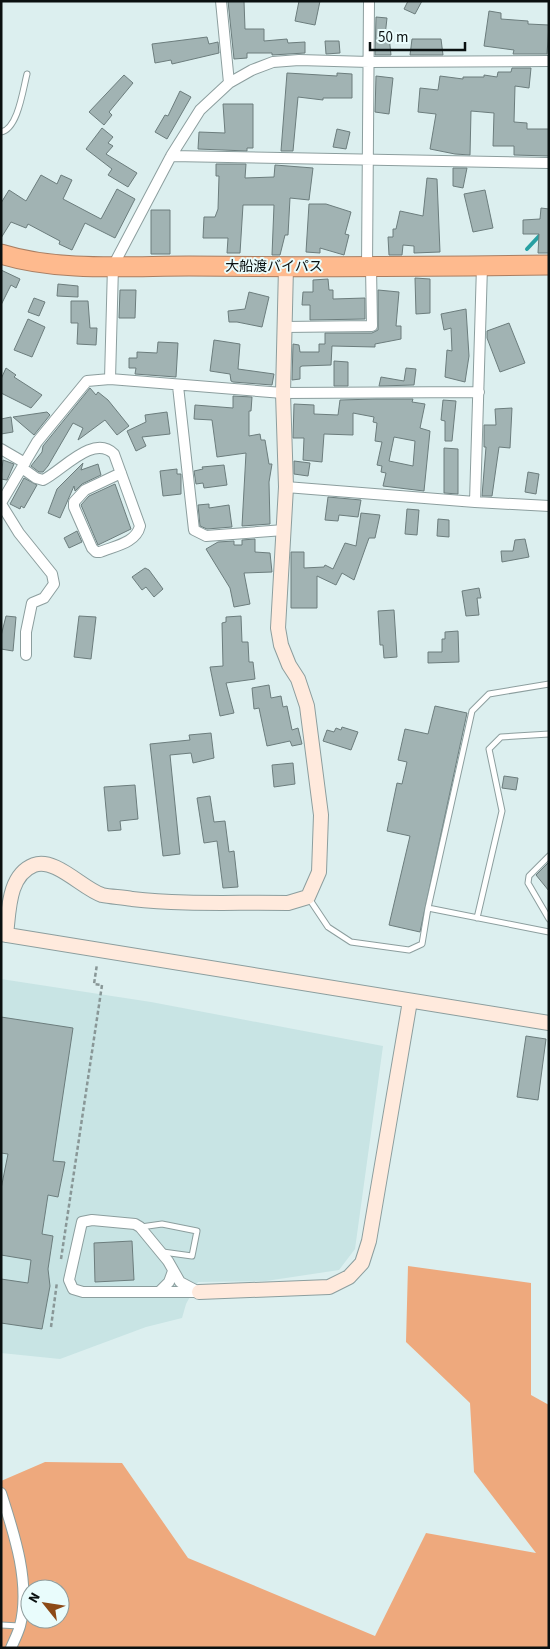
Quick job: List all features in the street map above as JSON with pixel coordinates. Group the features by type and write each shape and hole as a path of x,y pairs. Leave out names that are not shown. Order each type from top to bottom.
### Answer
{"highway":[{"name":"大船渡バイパス","path":"1,254 39,263 113,266 369,268 549,265"}],"street":[{"path":"221,1 229,83"},
{"path":"284,327 372,326 369,268 369,1"},
{"path":"110,380 113,266 171,156 200,110 229,83 252,70 273,62 299,60 369,62 549,61"},
{"path":"171,156 549,163"},
{"path":"475,502 482,266"},
{"path":"286,267 283,393 286,488 278,628 281,645 289,665 298,679 307,706 321,815 319,872 308,897 288,903 202,904 101,894 51,866 37,864 24,870 16,881 4,934 549,1022"},
{"path":"26,655 26,632 32,603 44,598 54,584 52,574 19,533 1,504 38,442 87,381 110,380 283,393 479,392"},
{"path":"178,386 194,530 199,535 206,536 284,530"},
{"path":"1,449 23,465 36,478 43,480 76,456 94,448 102,448 114,454 121,473 140,526 138,534 132,539 96,552 74,507 74,502 85,490 121,473"},
{"path":"286,488 549,506"},
{"path":"199,1292 180,1282 160,1252 140,1227 135,1224 92,1220 82,1222 69,1280 73,1289 83,1292 199,1292 329,1288 349,1277 362,1263 369,1241 410,1001"},
{"path":"159,1292 169,1282 173,1271"},
{"path":"1,1492 22,1579"},
{"path":"11,1648 20,1626"}],"lane":[{"path":"1,132 10,128 16,117 26,74"},
{"path":"308,897 328,927 351,942 409,950 422,944 428,908 472,711 489,694 549,684"},
{"path":"477,918 502,811 489,749 500,738 549,734"},
{"path":"549,856 528,876 528,882 549,919"},
{"path":"428,908 549,932"},
{"path":"140,1227 162,1224 197,1231 192,1256 160,1252"},
{"path":"1,1624 20,1626"}],"path":[{"path":"61,1260 102,985 94,984 97,964 106,966 109,952"},
{"path":"50,1327 58,1279"}],"shaded area":[{"path":"1,979 151,1002 383,1046 355,1249 339,1270 266,1281 198,1282 186,1304 182,1318 146,1327 60,1359 1,1353"},
{"path":"408,1266 531,1283 531,1395 549,1405 549,1648 1,1648 1,1481 45,1462 122,1463 188,1558 375,1636 426,1533 536,1553 474,1472 470,1403 406,1342"}],"building":[{"path":"228,1 244,1 245,29 264,29 264,41 287,39 288,43 305,42 305,53 272,55 272,53 247,53 247,58 234,59"},
{"path":"299,1 320,1 315,25 295,21"},
{"path":"408,1 422,1 415,14 404,9"},
{"path":"489,11 501,13 501,19 528,21 528,24 549,25 547,54 513,54 514,50 484,46"},
{"path":"376,17 387,18 385,36 389,36 391,55 375,55"},
{"path":"207,37 209,44 218,42 219,53 172,64 171,60 155,63 152,44"},
{"path":"412,39 441,39 443,55 410,55"},
{"path":"325,41 339,41 340,53 326,54"},
{"path":"512,68 531,68 529,88 515,86 514,122 527,123 527,129 549,129 549,156 514,155 514,146 493,146 494,113 471,111 470,155 430,149 436,114 418,112 420,88 438,90 440,76 463,79 463,77 484,77 484,75 497,77 498,72 511,72"},
{"path":"287,73 337,76 337,73 352,74 352,98 323,98 323,100 298,97 293,151 281,151"},
{"path":"124,75 133,83 109,112 112,115 104,125 89,112"},
{"path":"376,76 393,78 389,114 375,112"},
{"path":"180,91 191,97 167,139 155,132 165,115 168,116"},
{"path":"223,104 253,104 253,148 247,148 247,151 198,149 199,132 225,133"},
{"path":"102,128 113,137 108,143 113,146 106,154 137,173 128,187 108,175 112,169 86,149"},
{"path":"337,129 350,132 346,149 333,147"},
{"path":"216,164 246,164 245,178 274,177 275,165 313,168 309,200 290,198 288,235 285,235 280,255 272,255 274,205 243,205 240,253 227,253 228,238 203,238 204,217 215,217 218,209 219,176 216,176"},
{"path":"453,168 467,168 463,188 453,186"},
{"path":"41,175 57,184 61,175 72,180 63,199 101,219 117,189 135,199 115,238 85,223 72,250 59,244 60,241 28,224 26,228 11,222 1,238 1,203 9,190 26,201"},
{"path":"427,178 437,179 440,252 414,253 414,246 403,245 402,255 389,255 388,237 393,237 393,229 396,229 400,211 423,216"},
{"path":"485,190 493,228 473,232 464,194"},
{"path":"309,204 326,204 351,212 345,234 349,235 344,255 320,248 320,253 306,252"},
{"path":"541,208 549,209 549,253 538,253 539,234 523,234 523,220 540,219"},
{"path":"151,210 170,210 170,254 151,254"},
{"path":"1,270 20,279 16,288 11,285 1,305"},
{"path":"415,278 430,279 430,313 416,314"},
{"path":"328,279 329,290 333,290 333,299 365,298 365,319 310,320 310,305 302,305 303,292 313,292 313,280"},
{"path":"58,284 78,286 78,297 57,296"},
{"path":"120,290 136,290 135,318 119,318"},
{"path":"378,290 399,292 396,326 401,326 401,339 375,344 375,347 332,346 331,365 302,366 300,367 300,379 292,380 293,344 299,345 300,352 319,352 319,344 325,344 325,333 372,333 378,330"},
{"path":"249,292 269,297 262,327 229,322 228,311 245,309"},
{"path":"34,298 45,302 39,316 28,312"},
{"path":"71,301 88,301 90,328 97,328 96,345 77,344 78,323 71,323"},
{"path":"466,309 469,356 465,382 445,377 447,350 452,351 451,328 444,330 441,314"},
{"path":"28,319 45,327 32,357 14,350"},
{"path":"509,323 525,363 500,372 487,338 487,331"},
{"path":"214,340 240,344 238,369 274,374 272,385 233,382 231,381 230,374 210,371"},
{"path":"158,342 178,343 176,377 135,374 136,368 129,368 129,358 137,358 137,352 157,353"},
{"path":"334,361 348,362 348,386 334,386"},
{"path":"6,368 16,375 14,377 42,395 31,408 1,393 1,379"},
{"path":"406,368 416,369 414,385 379,386 381,377 404,381"},
{"path":"90,388 96,395 98,392 108,400 129,426 117,435 105,420 78,440 83,428 73,423 48,466 43,472 39,472 31,466 42,452 43,446"},
{"path":"233,396 252,397 251,411 249,411 249,436 260,434 261,440 265,440 269,464 272,464 269,482 270,524 242,526 246,453 217,457 212,420 194,419 195,405 233,408"},
{"path":"413,399 412,402 425,404 420,428 430,431 424,491 383,486 386,473 381,472 382,466 377,465 382,442 375,441 377,423 373,422 374,417 353,413 353,435 324,434 322,462 303,460 304,438 293,438 294,404 314,405 314,414 338,415 340,400","holes":["394,437 415,441 413,466 389,461"]},
{"path":"443,400 456,401 452,441 445,441 445,421 441,420"},
{"path":"512,408 510,448 499,447 492,496 482,496 486,447 484,447 484,425 496,425 495,409"},
{"path":"47,412 50,415 34,435 13,417"},
{"path":"167,412 170,434 142,437 146,446 136,451 127,431 146,422 145,415"},
{"path":"11,417 13,432 1,434 1,419"},
{"path":"444,448 458,449 458,494 444,493"},
{"path":"3,460 14,464 7,480 1,479"},
{"path":"294,461 310,463 308,476 294,474"},
{"path":"83,463 81,470 98,464 101,475 82,484 75,491 74,486 60,518 48,513 57,489"},
{"path":"224,465 227,485 204,488 203,483 196,484 194,471 203,469 202,467"},
{"path":"177,469 177,474 181,474 181,494 163,496 160,471"},
{"path":"528,472 539,474 536,494 525,492"},
{"path":"24,478 37,485 24,508 21,506 20,509 10,504"},
{"path":"115,484 131,529 98,545 81,505 89,496"},
{"path":"328,497 361,500 358,517 339,515 338,521 325,520"},
{"path":"209,504 209,508 229,505 232,527 207,529 200,526 198,505"},
{"path":"407,509 419,510 417,535 405,534"},
{"path":"361,513 380,515 375,538 369,538 354,580 342,573 336,585 317,576 317,608 291,608 291,552 304,552 304,568 324,567 325,565 333,569 345,543 356,546"},
{"path":"438,519 449,520 449,537 437,536"},
{"path":"77,531 82,542 69,548 64,538"},
{"path":"255,539 255,552 270,553 272,572 244,573 250,604 234,607 230,588 206,549 218,542 234,541 234,545 242,545 242,540"},
{"path":"525,539 529,557 502,562 501,551 513,551 515,540"},
{"path":"145,568 149,570 163,589 154,597 146,587 142,590 132,577"},
{"path":"479,588 481,598 477,598 479,615 466,616 462,591"},
{"path":"394,610 397,657 384,658 383,645 380,645 378,611"},
{"path":"6,616 16,617 13,651 1,649 1,636"},
{"path":"79,616 96,617 91,659 74,657"},
{"path":"241,616 242,642 248,642 249,662 253,662 255,679 226,683 234,713 220,716 210,667 223,666 222,623 226,622 226,617"},
{"path":"458,631 459,662 428,663 428,652 442,652 442,639 445,639 445,632"},
{"path":"269,685 271,698 281,696 283,707 287,706 292,730 298,728 302,744 292,746 290,741 267,746 259,708 254,709 252,688"},
{"path":"435,706 467,713 420,932 389,925 410,836 387,831 397,783 402,784 407,762 398,760 405,729 428,734"},
{"path":"342,727 358,732 351,750 323,741 327,730 334,732 336,728 341,730"},
{"path":"211,733 214,758 193,763 191,753 170,755 180,854 163,856 150,744 190,740 189,735"},
{"path":"293,763 295,784 274,787 272,765"},
{"path":"504,776 518,778 516,790 502,788"},
{"path":"135,785 138,819 120,821 121,830 108,831 104,787"},
{"path":"210,796 214,822 225,821 229,852 234,851 238,887 223,888 217,841 204,843 197,798"},
{"path":"549,862 549,891 536,875"},
{"path":"1,1017 73,1028 53,1161 65,1162 58,1197 48,1195 42,1234 53,1236 48,1269 50,1286 42,1329 1,1323 1,1279 28,1283 31,1260 1,1255 1,1189 8,1154 1,1153"},
{"path":"526,1036 546,1039 538,1100 517,1097"},
{"path":"132,1241 134,1280 95,1282 94,1243"}],"waterway":[{"path":"527,249 541,234"}]}
